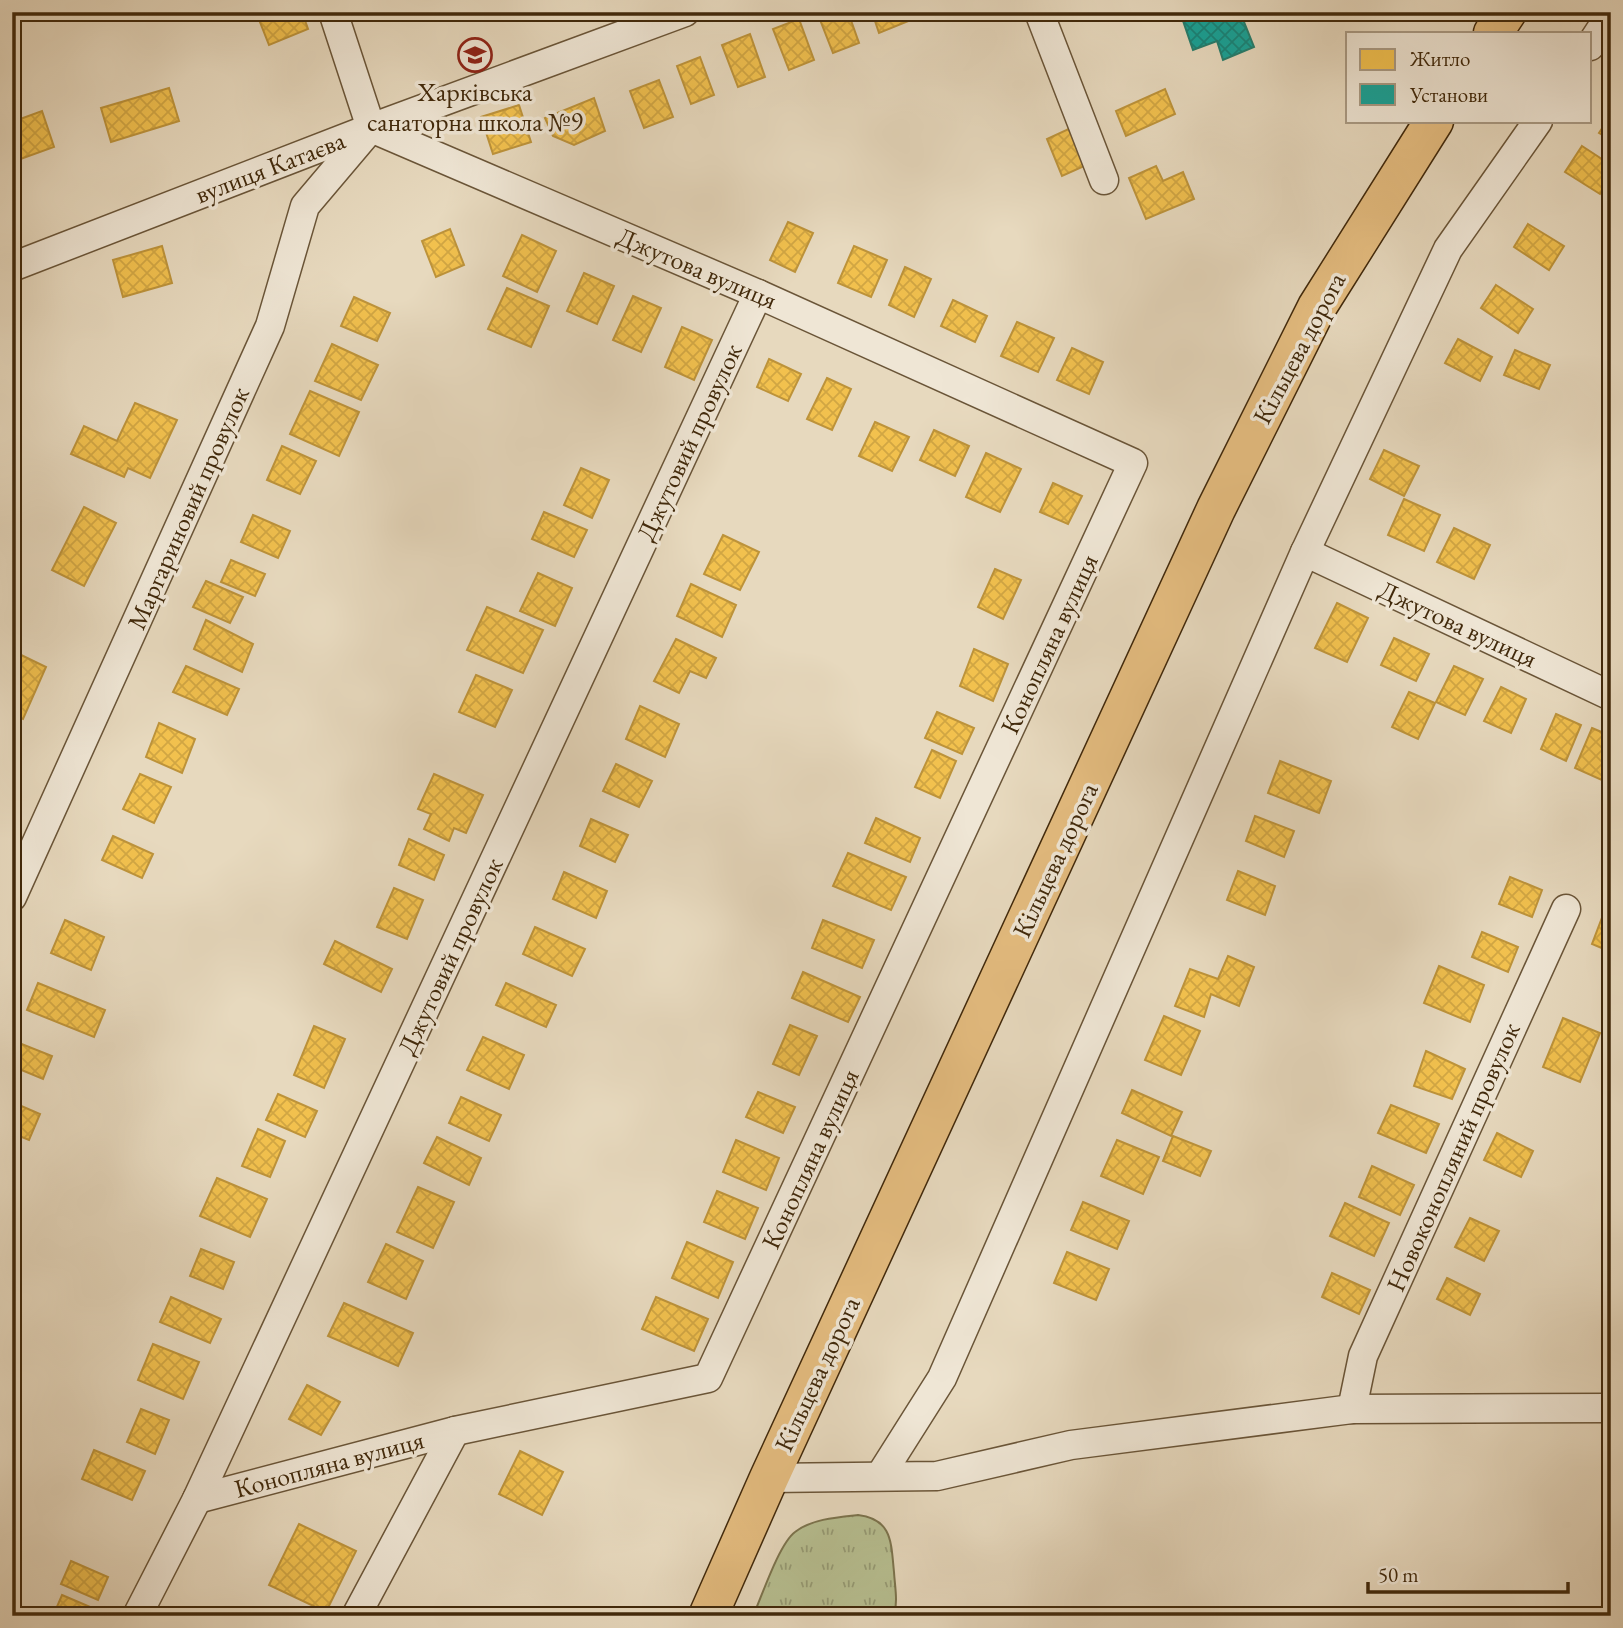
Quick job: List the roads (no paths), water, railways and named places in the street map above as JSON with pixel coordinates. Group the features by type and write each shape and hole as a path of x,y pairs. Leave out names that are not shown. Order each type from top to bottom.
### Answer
{"highway":[{"path":"1494,32 1507,12"},
{"name":"Кільцева дорога","path":"708,1616 769,1478 1216,509 1317,307 1433,122"}],"street":[{"path":"333,12 371,128"},
{"name":"вулиця Катаєва","path":"12,267 371,128 685,12"},
{"path":"1039,12 1104,180"},
{"path":"1592,43 1611,14"},
{"path":"880,1476 942,1378 1305,552 1448,249 1537,122"},
{"name":"Джутова вулиця","path":"371,128 758,294 1133,463"},
{"name":"Маргариновий провулок","path":"12,897 270,326 305,206 371,128"},
{"name":"Джутовий провулок","path":"137,1616 197,1499 758,294"},
{"name":"Конопляна вулиця","path":"197,1499 456,1431 708,1378 1133,463"},
{"name":"Джутова вулиця","path":"1305,552 1611,696"},
{"name":"Новоконопляний провулок","path":"1352,1409 1363,1356 1566,909"},
{"path":"769,1478 937,1476 1071,1445 1352,1409 1611,1408"},
{"path":"356,1616 456,1431"}],"place":[{"name":"Харківська санаторна школа №9","path":"475,55"}]}
